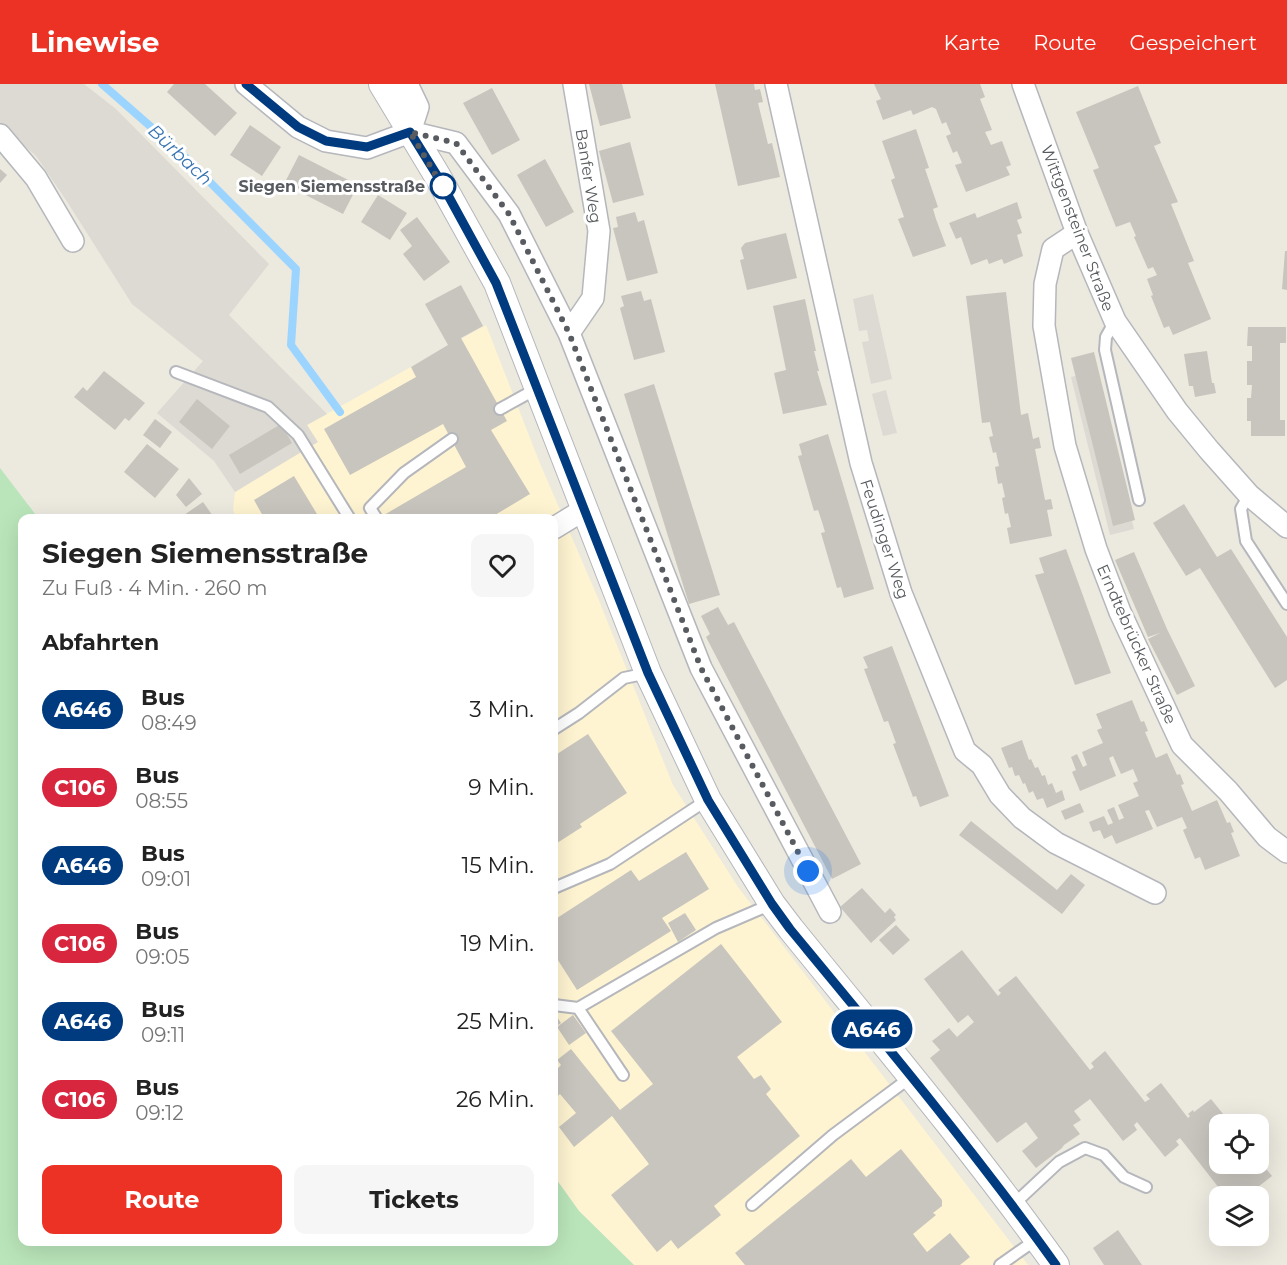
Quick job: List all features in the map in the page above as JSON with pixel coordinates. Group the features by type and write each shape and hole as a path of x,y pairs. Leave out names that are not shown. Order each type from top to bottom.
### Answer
{"street":[{"path":"246,84 298,127 326,141 367,147 456,143 509,214 569,333 701,668 830,912"},
{"path":"382,84 496,283 648,673 708,800 772,904 1013,1205 1056,1265"},
{"path":"407,84 418,107 417,143"},
{"name":"Banfer Weg","path":"569,333 593,298 599,231 574,84"},
{"name":"Feudinger Weg","path":"776,84 861,463 901,593 965,751 982,765 1000,795 1022,818 1056,843 1155,893"},
{"name":"Wittgensteiner Straße","path":"1027,85 1077,233 1115,321 1177,411 1249,495 1287,527"},
{"path":"0,135 36,178 73,241"},
{"name":"Erndtebrücker Straße","path":"1077,233 1053,249 1045,284 1044,326 1065,446 1096,549 1120,612 1182,746 1228,791 1267,837 1287,852"},
{"path":"558,526 585,509"}],"lane":[{"path":"1115,321 1106,337 1105,350 1138,500"},
{"path":"176,372 268,408 298,435 347,514"},
{"path":"500,409 538,387"},
{"path":"374,514 370,508 404,473 452,439"},
{"path":"1249,495 1241,509 1246,541 1287,604"},
{"path":"558,726 624,678 648,673"},
{"path":"558,886 610,864 708,800"},
{"path":"558,1006 578,1008 716,928 772,904"},
{"path":"578,1008 623,1075"},
{"path":"752,1205 833,1135 911,1077"},
{"path":"1013,1205 1059,1162 1085,1148 1104,1155 1124,1177 1146,1186"},
{"path":"1000,1265 1037,1239"}],"shaded area":[{"path":"0,84 84,84 116,109 269,264 229,315 327,414 307,425 318,442 235,492 214,461 157,413 203,361 132,304 36,156 0,124"},
{"path":"873,294 892,379 871,384 862,342 869,341 867,330 859,331 853,299"},
{"path":"486,325 539,461 598,598 673,785 738,887 1028,1265 634,1265 579,1211 558,1182 558,514 235,514 233,510 235,492 317,442 307,425"},
{"path":"1095,371 1134,529 1110,535 1071,377"},
{"path":"886,390 897,433 883,436 872,394"}],"green space":[{"path":"0,468 35,514 18,514 18,1246 558,1246 558,1182 579,1211 634,1265 0,1265"}],"building":[{"path":"174,84 205,84 237,113 215,136 167,92"},
{"path":"589,84 622,84 631,118 600,126"},
{"path":"715,84 754,84 755,90 760,89 763,102 758,103 768,144 772,143 780,177 738,186"},
{"path":"874,84 980,84 985,97 980,99 992,130 985,132 991,145 1002,141 1011,165 1006,167 1010,175 966,192 955,165 962,163 957,151 953,153 946,136 951,134 946,122 942,124 936,109 932,107 913,115 911,110 883,120 876,101 881,99"},
{"path":"1138,86 1161,143 1154,146 1178,202 1171,204 1194,261 1188,263 1211,319 1173,335 1169,326 1164,328 1151,296 1153,295 1147,279 1157,275 1153,267 1148,269 1130,222 1116,227 1093,170 1099,168 1076,112"},
{"path":"492,88 520,140 492,155 463,103"},
{"path":"250,125 281,147 262,176 230,155"},
{"path":"916,129 929,168 925,169 938,207 933,209 946,246 913,257 898,219 904,217 891,180 895,178 882,141"},
{"path":"630,142 644,195 613,203 599,151"},
{"path":"299,155 358,185 343,214 284,184"},
{"path":"545,159 574,212 546,227 517,175"},
{"path":"0,169 7,175 0,183"},
{"path":"378,195 407,213 390,240 361,222"},
{"path":"1017,202 1022,218 1017,220 1022,233 1017,235 1023,256 1004,264 1002,259 989,264 987,259 971,265 961,237 956,239 949,223 975,213 977,218"},
{"path":"635,212 638,222 644,220 658,273 627,281 613,228 618,227 616,217"},
{"path":"417,217 450,262 424,281 403,254 412,246 400,230"},
{"path":"786,233 797,278 747,290 740,260 744,259 741,248 745,243"},
{"path":"1285,251 1287,251 1287,290 1282,289"},
{"path":"461,285 483,326 461,338 507,421 491,430 530,494 497,514 386,514 466,467 443,424 350,475 324,429 416,377 411,367 448,345 425,304"},
{"path":"641,291 644,301 651,299 665,352 634,360 620,308 624,306 621,296"},
{"path":"1006,292 1021,415 1028,413 1033,439 1039,437 1041,448 1035,449 1045,500 1051,499 1053,509 1047,510 1052,536 1010,544 1007,528 1011,527 1008,513 1005,514 1002,483 998,484 995,467 999,466 989,437 993,436 990,422 982,423 966,296"},
{"path":"805,299 816,351 814,351 819,371 817,371 827,405 783,414 774,373 786,370 773,306"},
{"path":"1248,327 1286,327 1286,343 1280,343 1280,420 1285,420 1285,436 1251,436 1251,421 1247,421 1247,398 1251,398 1252,385 1247,385 1247,361 1252,361 1252,346 1247,346"},
{"path":"1207,351 1212,383 1214,383 1216,393 1195,397 1193,386 1189,386 1184,354"},
{"path":"1094,352 1135,520 1113,526 1071,358"},
{"path":"104,371 145,403 129,421 125,418 115,430 74,397 83,387 87,391"},
{"path":"654,384 720,595 689,604 624,394"},
{"path":"197,399 230,426 212,449 179,422"},
{"path":"155,419 172,432 160,448 143,435"},
{"path":"281,424 292,443 240,474 229,455"},
{"path":"828,434 874,589 844,598 841,587 837,588 821,533 825,532 818,510 814,511 798,456 802,455 799,444"},
{"path":"147,444 179,469 155,498 124,472"},
{"path":"294,476 317,514 262,514 254,500"},
{"path":"189,478 202,494 186,507 176,495"},
{"path":"203,502 211,514 185,514"},
{"path":"1184,504 1217,557 1231,549 1287,637 1287,680 1275,688 1200,568 1186,576 1153,523"},
{"path":"1066,549 1111,673 1075,685 1035,575 1044,573 1039,558"},
{"path":"1134,552 1167,629 1195,686 1177,695 1148,639 1160,633 1148,637 1115,560"},
{"path":"718,607 728,625 734,622 861,864 832,879 706,637 710,634 701,616"},
{"path":"892,646 949,796 920,807 916,796 913,797 893,744 896,743 888,721 884,722 864,669 868,668 863,657"},
{"path":"1132,700 1141,722 1144,721 1148,731 1145,732 1156,758 1167,753 1177,775 1180,774 1184,784 1181,785 1192,811 1217,800 1227,823 1230,822 1234,832 1231,833 1240,856 1205,870 1200,857 1195,859 1183,830 1187,828 1182,817 1157,827 1149,810 1145,811 1153,829 1116,844 1112,835 1104,839 1100,830 1093,832 1089,822 1104,816 1108,825 1113,823 1107,810 1114,807 1119,820 1124,818 1118,805 1139,796 1133,783 1138,781 1133,769 1121,774 1113,756 1109,758 1116,776 1080,791 1072,772 1076,770 1071,757 1077,754 1083,767 1087,765 1082,752 1103,743 1097,730 1102,728 1096,714"},
{"path":"588,734 627,793 580,824 582,827 558,842 558,753"},
{"path":"1022,740 1029,760 1031,759 1035,768 1038,767 1042,776 1045,775 1048,785 1052,783 1056,793 1062,790 1065,800 1047,808 1043,798 1037,800 1033,791 1029,793 1019,775 1015,776 1012,767 1009,768 1001,748"},
{"path":"1080,803 1084,812 1065,820 1061,811"},
{"path":"971,821 1057,890 1071,874 1085,885 1062,914 959,835"},
{"path":"686,852 709,889 662,918 671,931 577,990 558,960 558,917 631,870 639,881"},
{"path":"862,888 885,913 890,908 896,915 894,917 896,920 871,943 840,907"},
{"path":"685,913 696,930 678,942 668,923"},
{"path":"896,925 910,940 893,955 879,940"},
{"path":"721,944 782,1022 737,1057 754,1079 761,1075 771,1089 766,1094 800,1136 714,1206 721,1215 678,1249 671,1240 657,1252 611,1195 649,1164 612,1116 574,1147 559,1127 576,1113 560,1094 558,1096 558,1068 561,1065 558,1059 571,1049 620,1110 653,1084 611,1031"},
{"path":"962,950 998,996 1001,993 998,990 1016,976 1090,1070 1094,1067 1091,1063 1105,1051 1145,1102 1150,1099 1146,1095 1161,1083 1188,1118 1190,1116 1188,1114 1211,1099 1223,1114 1209,1114 1209,1174 1269,1172 1272,1176 1259,1186 1217,1186 1180,1138 1176,1141 1179,1145 1165,1157 1137,1122 1134,1125 1137,1130 1123,1141 1090,1099 1074,1111 1081,1120 1073,1125 1080,1134 1036,1168 1022,1151 1038,1138 1026,1122 997,1143 930,1058 940,1050 932,1041 949,1028 957,1037 974,1022 968,1015 958,1023 924,979"},
{"path":"573,1015 586,1033 569,1045 558,1026"},
{"path":"901,1149 942,1200 942,1206 933,1213 936,1215 913,1234 927,1252 950,1233 970,1257 960,1265 745,1265 735,1253 851,1159 866,1177"},
{"path":"1118,1230 1142,1265 1104,1265 1093,1248"}],"waterway":[{"name":"Bürbach","path":"102,84 182,154 296,269 291,345 340,412"}],"bus line":[{"name":"A646","path":"246,84 298,127 326,141 367,147 410,132 438,177 496,283 648,673 708,800 790,929 1013,1205 1056,1265"}],"place":[{"name":"Siegen Siemensstraße","path":"443,186"}],"route":[{"path":"443,186 447,194 410,132 456,143 509,214 569,333 701,668 808,871"}]}
